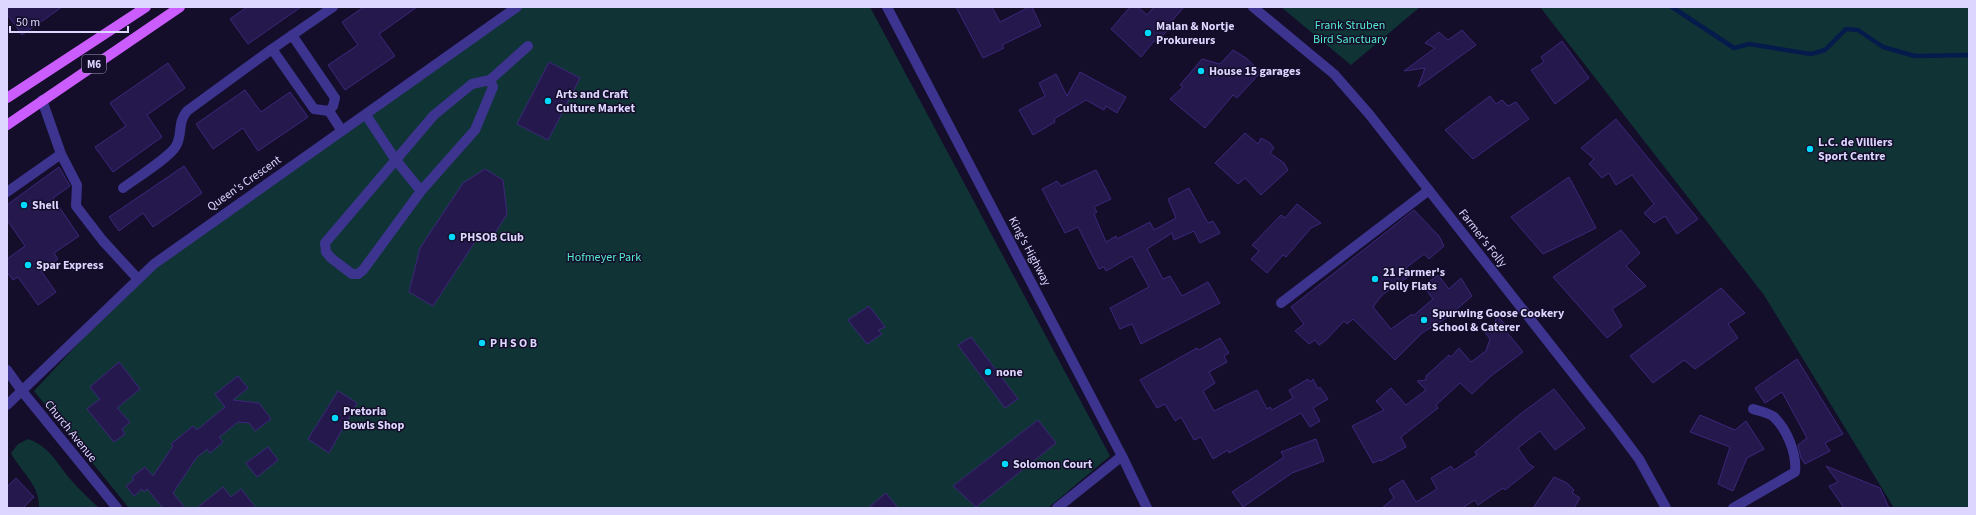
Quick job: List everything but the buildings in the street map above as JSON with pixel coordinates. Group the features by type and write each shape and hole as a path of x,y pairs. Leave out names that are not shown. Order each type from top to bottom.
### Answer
{"main road":[{"name":"M6","path":"7,98 146,7"},
{"name":"M6","path":"7,125 180,7"}],"street":[{"path":"123,188 172,151 179,138 181,120 187,111 333,7"},
{"name":"Queen's Crescent","path":"7,406 154,264 198,231 366,115 516,7"},
{"name":"King's Highway","path":"887,7 1122,456 1147,508"},
{"name":"Farmer's Folly","path":"1253,7 1343,83 1615,427 1639,460 1666,508"},
{"path":"292,35 335,98 333,106 329,111"},
{"path":"490,80 494,87 475,130 421,191 358,274 352,274 331,258 326,252 325,244 395,159 411,143 434,115 472,84 490,80 528,46"},
{"path":"272,49 314,109 329,111 342,131"},
{"path":"42,100 61,154 77,185 75,200 79,212 138,278"},
{"path":"366,115 395,159 421,191"},
{"path":"7,191 61,154"},
{"path":"1281,303 1429,190"},
{"name":"Church Avenue","path":"7,370 22,391 117,508"},
{"path":"1733,508 1795,472 1796,463 1787,433 1773,416 1753,410"},
{"path":"1057,508 1122,456"}],"green space":[{"name":"Hofmeyer Park","path":"514,7 870,7 1110,456 1048,508 129,508 34,391 138,279"},
{"name":"Frank Struben Bird Sanctuary","path":"1281,7 1420,7 1351,65"},
{"name":"L.C. de Villiers Sport Centre","path":"1540,7 1969,7 1969,508 1894,508 1764,295"},
{"path":"28,439 42,446 57,461 70,479 99,508 39,508 36,492 33,486 11,453 18,444"}],"waterway":[{"path":"1672,7 1734,48 1749,44 1811,54 1825,50 1846,29 1858,30 1883,47 1915,56 1969,55"}],"place":[{"name":"Malan & Nortje Prokureurs","path":"1148,33"},
{"name":"House 15 garages","path":"1201,71"},
{"name":"Arts and Craft Culture Market","path":"548,101"},
{"name":"L.C. de Villiers Sport Centre","path":"1810,149"},
{"name":"Shell","path":"24,205"},
{"name":"PHSOB Club","path":"452,237"},
{"name":"Spar Express","path":"28,265"},
{"name":"21 Farmer's Folly Flats","path":"1375,279"},
{"name":"Spurwing Goose Cookery School & Caterer","path":"1424,320"},
{"name":"P H S O B","path":"482,343"},
{"name":"none","path":"988,372"},
{"name":"Pretoria Bowls Shop","path":"335,418"},
{"name":"Solomon Court","path":"1005,464"}]}
